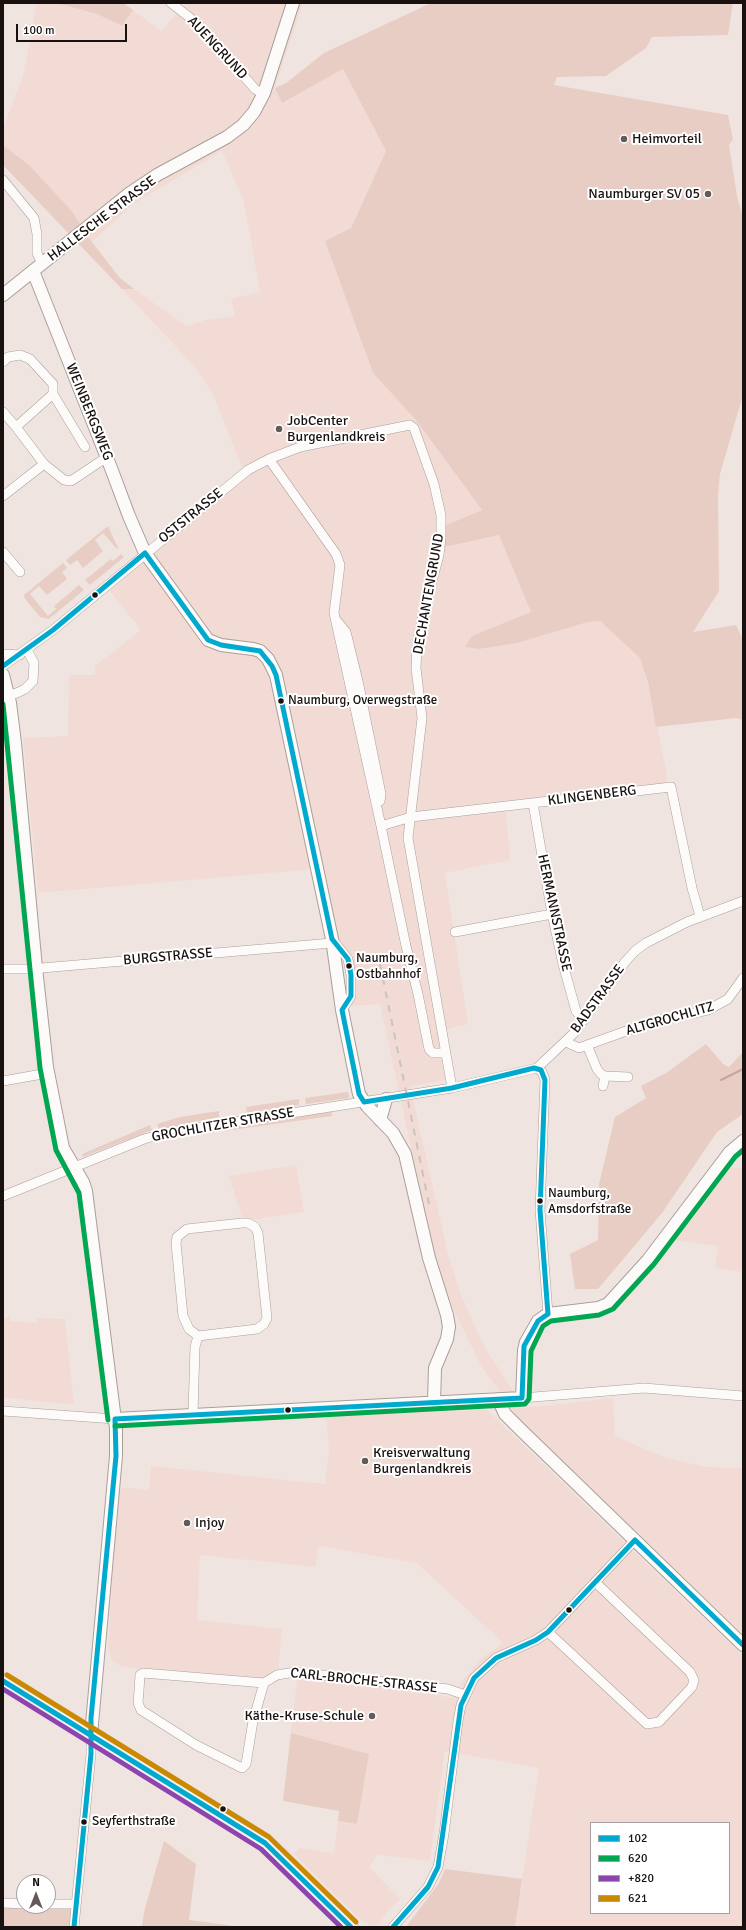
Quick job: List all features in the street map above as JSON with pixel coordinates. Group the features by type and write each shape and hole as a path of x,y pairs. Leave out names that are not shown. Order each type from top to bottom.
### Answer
{"main road":[{"name":"HALLESCHE STRASSE","path":"3,295 144,184 237,131 249,118 263,94 293,3"},
{"name":"WEINBERGSWEG","path":"37,268 129,516 145,553 208,640 221,646 260,651 268,659 276,675 332,941 342,1010 358,1089 364,1102"},
{"path":"3,674 15,743 36,968 48,1073 64,1148 86,1191 115,1419 116,1456 91,1735"},
{"path":"380,1120 386,1099"},
{"path":"364,1102 402,1145 406,1154 429,1258 448,1321 447,1339 435,1368 434,1403"},
{"path":"115,1419 192,1413 522,1398 524,1346 538,1321 548,1314 602,1307 608,1304 648,1260 730,1152 743,1141"},
{"path":"498,1399 505,1414 743,1645"},
{"path":"3,1680 265,1843 351,1927"}],"street":[{"name":"AUENGRUND","path":"171,3 198,24 256,90 263,94"},
{"path":"3,180 34,218 37,234 37,268"},
{"path":"3,362 8,357 20,355 30,358 53,384 53,394 86,447"},
{"path":"16,428 53,394"},
{"path":"3,412 44,464 64,480 71,481 107,457"},
{"name":"DECHANTENGRUND","path":"269,459 300,447 410,425 416,432 434,484 441,515 441,538 439,554 417,644 416,668 422,718 411,817"},
{"path":"269,459 336,554 340,565 333,607 335,618 429,1049 433,1054 445,1053"},
{"name":"OSTSTRASSE","path":"3,666 23,652 239,477 269,459"},
{"path":"3,496 44,464"},
{"path":"3,552 20,572"},
{"path":"3,654 23,652 34,663 33,681 25,689 6,694"},
{"name":"KLINGENBERG","path":"381,826 411,817 671,787 692,888 700,916"},
{"name":"HERMANNSTRASSE","path":"533,803 552,914 574,1005 578,1014 584,1020"},
{"path":"411,817 408,849 452,1088"},
{"name":"BADSTRASSE","path":"452,1088 537,1068 566,1042 584,1020 625,962 635,951 673,928 700,916 743,901"},
{"path":"455,932 552,914"},
{"name":"BURGSTRASSE","path":"3,969 36,968 332,941"},
{"name":"ALTGROCHLITZ","path":"566,1042 579,1048 651,1022 689,1015 715,1007 728,999 743,978"},
{"path":"587,1045 597,1069 605,1076 628,1077"},
{"path":"537,1068 542,1072 545,1080 540,1210 548,1314"},
{"path":"3,1081 48,1073"},
{"path":"603,1086 605,1076"},
{"name":"GROCHLITZER STRASSE","path":"3,1196 70,1162 170,1132 452,1088"},
{"path":"248,1223 255,1227 258,1233 267,1318 264,1324 258,1329 198,1336 189,1329 183,1316 176,1243 177,1237 188,1230 248,1223"},
{"path":"192,1413 195,1347 198,1336"},
{"path":"522,1398 644,1388 743,1396"},
{"path":"3,1411 115,1419"},
{"path":"394,1927 428,1886 438,1867 444,1834 458,1721 465,1695 474,1678 484,1667 496,1658 536,1640 548,1632 635,1540"},
{"path":"548,1632 647,1724 659,1722 692,1687 694,1680 690,1672 595,1582"},
{"name":"CARL-BROCHE-STRASSE","path":"264,1683 277,1675 295,1672 448,1689 465,1695"},
{"path":"143,1673 264,1683 253,1721 246,1764 242,1768 196,1745 141,1710 138,1703 140,1675 143,1673"},
{"path":"74,1927 91,1754 91,1735"},
{"path":"3,1903 16,1904"},
{"path":"56,1904 76,1904"}],"shaded area":[{"path":"37,3 56,3 97,14 122,26 133,10 161,31 186,3 303,3 275,88 282,103 343,69 386,151 351,228 325,241 373,373 416,420 482,510 444,526 445,546 499,535 532,612 472,636 479,649 517,643 588,622 600,621 640,658 645,670 668,779 662,785 506,810 510,860 445,873 468,1024 438,1031 445,1080 410,1086 448,1254 461,1295 484,1346 524,1408 613,1398 615,1436 663,1457 706,1467 743,1468 743,1639 542,1445 517,1416 481,1366 449,1300 435,1259 380,1004 351,1006 344,962 321,866 306,870 38,893 23,738 68,736 69,675 95,675 95,666 141,630 106,586 244,473 213,394 195,367 122,289 134,289 186,326 205,320 235,316 231,299 260,292 244,202 222,151 133,204 92,242 71,210 29,165 3,145 3,129 23,76"},
{"path":"56,3 123,3 133,10 122,26 97,14"},
{"path":"431,3 733,3 728,35 652,37 646,48 606,76 557,77 554,85 728,115 733,139 729,145 737,196 743,217 743,395 720,474 718,494 719,591 693,632 736,625 743,640 743,720 736,718 656,727 648,682 640,658 600,621 588,622 517,643 479,649 465,647 472,636 531,612 499,535 444,547 444,526 482,510 416,420 373,373 325,241 351,228 386,151 343,69 282,103 275,88 286,83 324,53"},
{"path":"3,145 29,165 71,210 92,242 119,277 134,289 122,289 3,165"},
{"path":"108,526 118,548 117,549 103,533 95,540 103,551 83,568 77,560 70,565 66,560"},
{"path":"121,554 124,557 90,585 85,580 111,559 113,561"},
{"path":"63,563 67,568 62,572 67,579 47,595 39,586 30,594 48,616 56,609 54,606 79,585 84,590 49,619 40,617 25,599 24,595"},
{"path":"706,1044 723,1064 729,1067 743,1052 743,1114 717,1132 662,1213 598,1289 575,1289 570,1254 598,1240 599,1184 615,1117 646,1098 641,1086 666,1073"},
{"path":"348,1092 349,1098 306,1104 305,1098"},
{"path":"299,1099 299,1105 247,1113 246,1107"},
{"path":"219,1111 219,1117 159,1129 157,1124 180,1117"},
{"path":"332,1112 332,1116 209,1133 208,1129"},
{"path":"150,1125 152,1130 83,1157 82,1154"},
{"path":"296,1165 304,1212 243,1221 229,1176"},
{"path":"725,1167 743,1168 743,1272 715,1268 718,1246 674,1240"},
{"path":"10,1317 10,1321 37,1323 37,1318 65,1319 74,1405 3,1397 3,1318"},
{"path":"487,1410 743,1656 743,1927 515,1927 539,1768 445,1751 430,1861 377,1855 369,1867 400,1899 387,1912 379,1924 370,1925 357,1917 294,1854 300,1848 334,1853 338,1821 357,1824 369,1754 291,1733 298,1671 453,1698 464,1679 481,1659 503,1643 417,1563 318,1546 316,1567 200,1555 197,1620 282,1629 278,1670 260,1680 122,1667 112,1660 108,1647 117,1487 149,1490 151,1466 325,1484 329,1449 326,1416"},
{"path":"291,1733 369,1754 357,1824 338,1821 339,1811 283,1801"},
{"path":"164,1841 196,1864 189,1920 242,1927 142,1927 144,1912"},
{"path":"445,1869 522,1879 515,1927 406,1927 439,1883"},
{"path":"3,1908 16,1908 16,1914 56,1914 56,1908 71,1908 69,1927 3,1927"}],"waterway":[{"path":"721,1080 743,1069"}],"railway":[{"path":"380,964 430,1209"}],"transit line":[{"name":"102","path":"3,666 53,630 145,553 208,640 221,645 260,651 272,666 276,675 332,939 348,959 351,975 351,996 342,1010 359,1094 364,1102 452,1088 534,1068 541,1070 545,1080 540,1210 548,1314 538,1321 524,1346 522,1398 115,1419 116,1456 91,1718 91,1754 74,1927"},
{"name":"620","path":"3,704 40,1068 56,1150 79,1193 108,1420"},
{"name":"620","path":"115,1426 525,1404 529,1399 531,1351 543,1326 551,1321 599,1315 613,1309 654,1264 735,1157 743,1150"},
{"name":"102","path":"393,1927 428,1887 438,1867 461,1705 474,1678 496,1658 536,1640 548,1632 635,1540 743,1645"},
{"name":"621","path":"7,1675 269,1837 356,1922"},
{"name":"102","path":"3,1681 265,1843 351,1927"},
{"name":"+820","path":"3,1689 261,1849 341,1927"}],"place":[{"name":"Heimvorteil","path":"624,139"},
{"name":"Naumburger SV 05","path":"708,194"},
{"name":"JobCenter Burgenlandkreis","path":"279,429"},
{"name":"Naumburg, Overwegstraße","path":"281,701"},
{"name":"Naumburg, Ostbahnhof","path":"349,966"},
{"name":"Naumburg, Amsdorfstraße","path":"540,1201"},
{"name":"Kreisverwaltung Burgenlandkreis","path":"365,1461"},
{"name":"Injoy","path":"187,1523"},
{"name":"Käthe-Kruse-Schule","path":"372,1716"},
{"name":"Seyferthstraße","path":"84,1822"}]}
